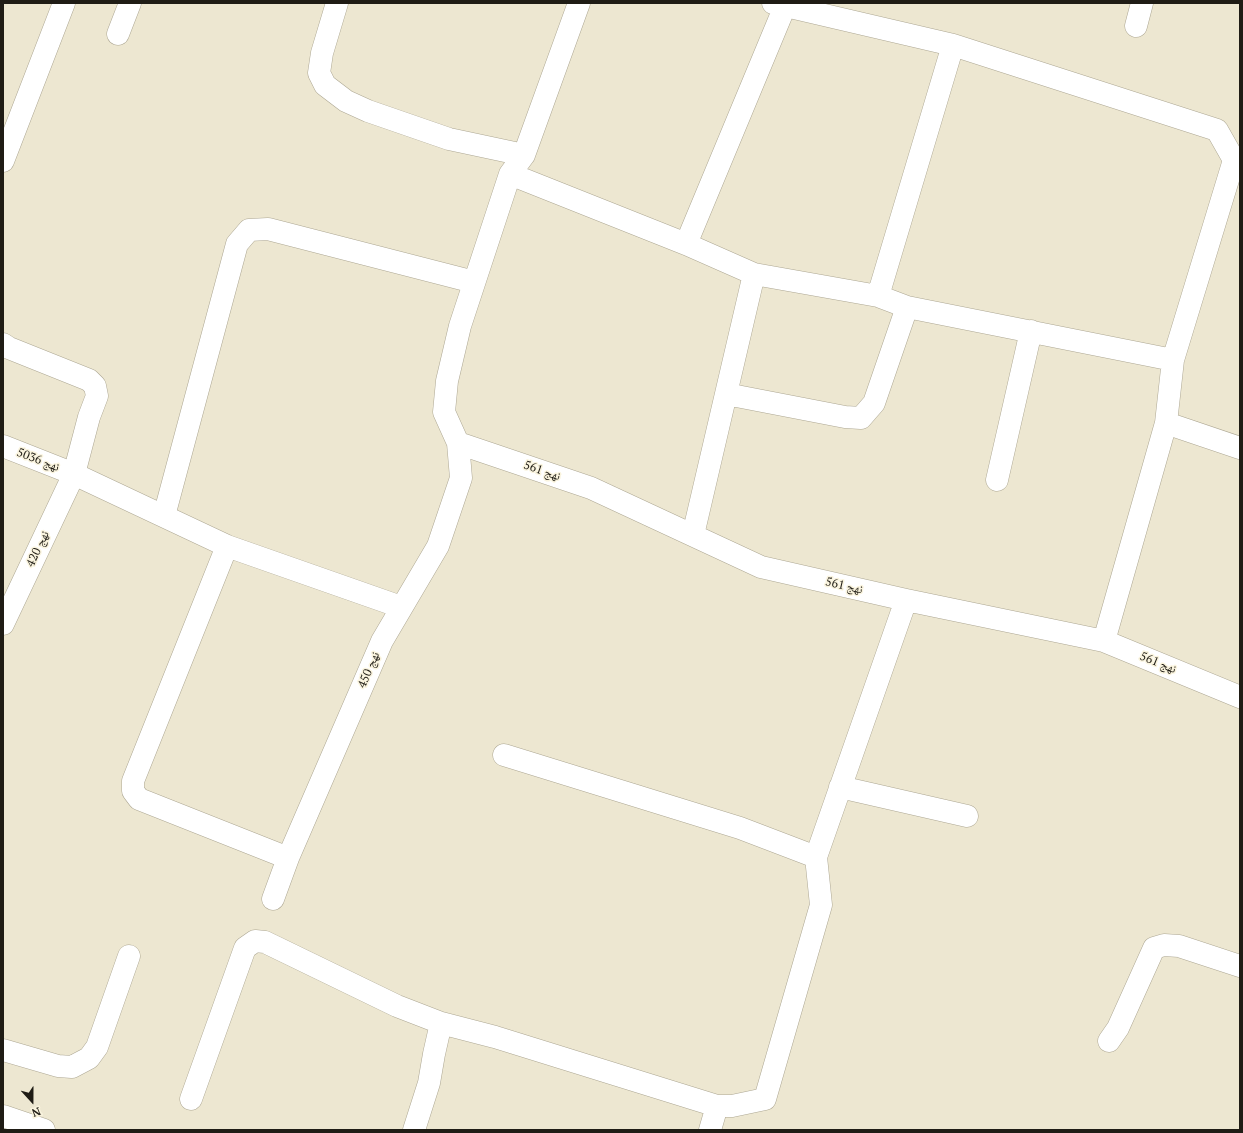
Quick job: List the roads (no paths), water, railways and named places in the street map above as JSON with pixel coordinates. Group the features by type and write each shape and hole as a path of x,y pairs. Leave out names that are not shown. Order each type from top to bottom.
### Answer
{"street":[{"path":"3,161 64,3"},
{"path":"118,34 130,3"},
{"path":"337,3 322,54 319,73 325,85 346,101 368,111 449,139 524,155"},
{"path":"458,443 444,412 447,381 460,326 510,174 524,155 579,3"},
{"path":"1136,26 1142,3"},
{"path":"686,244 779,4 953,45 1217,130 1234,160 1173,360 1166,423 1104,640"},
{"path":"878,296 953,45"},
{"path":"510,174 686,244 754,274 878,296 907,307 1173,360"},
{"path":"164,516 237,244 249,230 268,229 474,282"},
{"path":"693,535 754,274"},
{"path":"726,394 845,417 861,418 874,403 907,307"},
{"path":"997,480 1031,331"},
{"name":"نهج 420","path":"3,344 9,348 89,380 94,386 97,396 89,418 74,474 3,624"},
{"path":"1166,423 1240,448"},
{"name":"نهج 561","path":"458,443 591,488 761,566 906,600 1104,640 1240,697"},
{"name":"نهج 450","path":"273,899 288,858 382,640 438,546 460,478 458,443"},
{"name":"نهج 5036","path":"3,446 74,474 227,546 401,607"},
{"path":"227,546 133,781 133,791 138,799 288,858"},
{"path":"191,1099 245,948 255,941 264,942 397,1006 441,1024 495,1037 717,1106 732,1106 765,1099 821,905 816,857 906,600"},
{"path":"504,755 740,828 816,857"},
{"path":"840,787 967,816"},
{"path":"1109,1042 1118,1028 1154,948 1164,945 1179,946 1240,966"},
{"path":"3,1050 65,1067 72,1067 89,1058 97,1047 129,956"},
{"path":"414,1130 429,1083 441,1024"},
{"path":"710,1130 717,1106"},
{"path":"3,1116 44,1130"}]}
